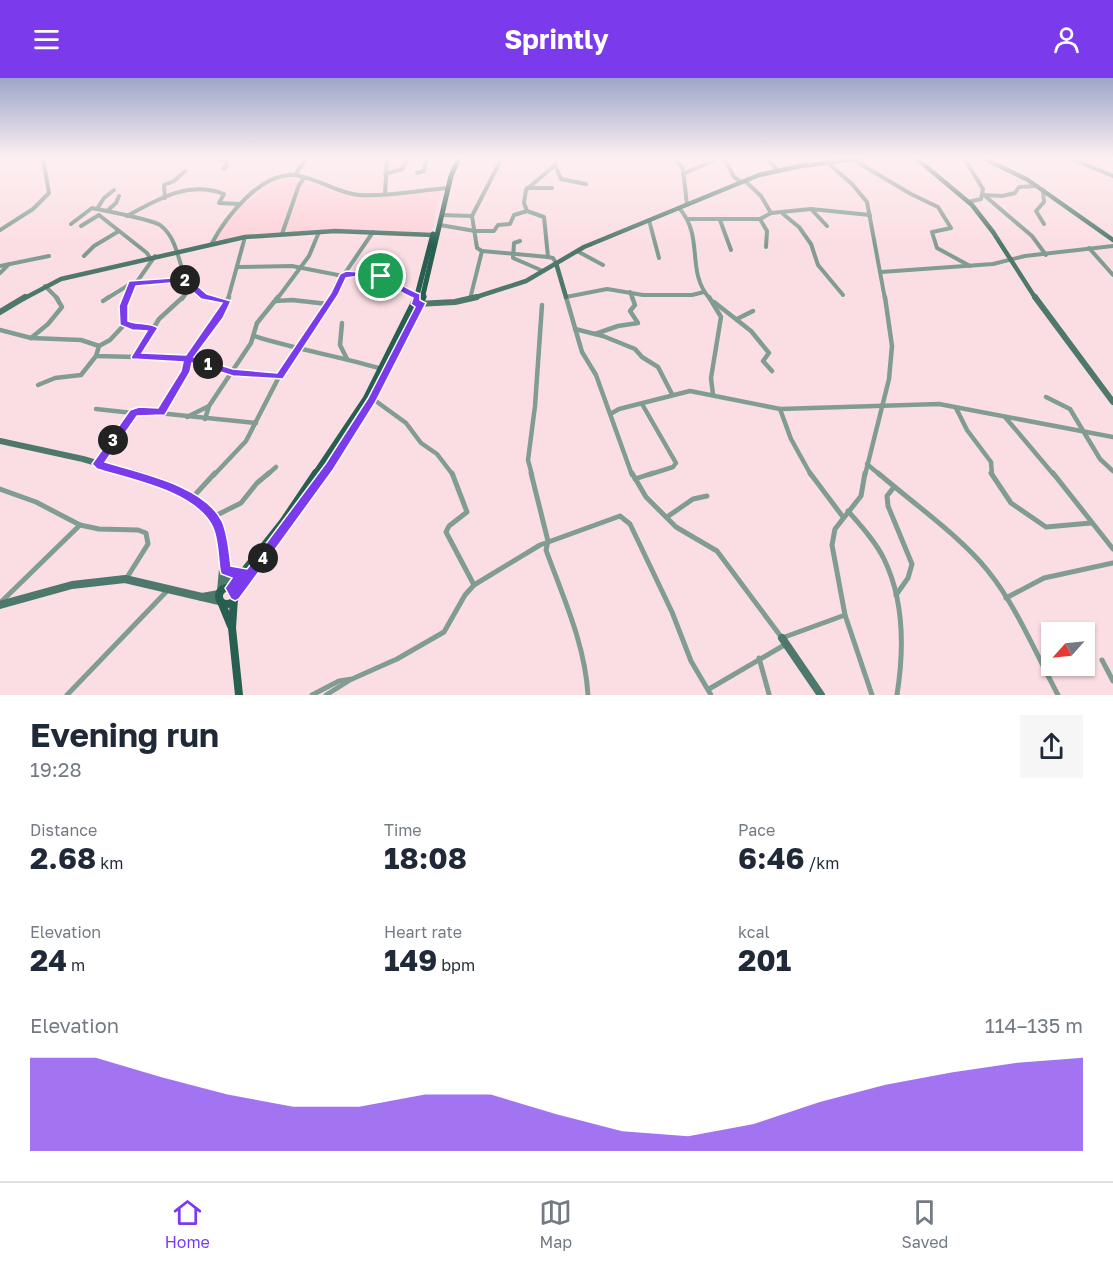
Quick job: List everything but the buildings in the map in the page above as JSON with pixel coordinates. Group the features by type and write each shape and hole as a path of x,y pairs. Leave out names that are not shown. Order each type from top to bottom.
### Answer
{"main road":[{"path":"226,595 258,565 329,467 373,399 418,301 440,225 446,188"},
{"path":"239,695 226,595 324,465 366,399 418,301 446,188"},
{"path":"225,566 236,574 244,573"}],"street":[{"path":"0,230 47,198 49,187"},
{"path":"164,187 165,198"},
{"path":"128,216 165,198 200,187"},
{"path":"204,187 224,194 219,203 239,204"},
{"path":"212,243 223,222 239,204 264,187"},
{"path":"282,234 298,187"},
{"path":"329,187 350,194 385,194 446,188"},
{"path":"385,187 385,194"},
{"path":"487,187 472,216 476,246 482,251 553,258 582,352 596,375 635,479 646,497 676,527 717,551 821,695"},
{"path":"685,187 687,205"},
{"path":"237,267 275,265 345,275 365,273 381,276 418,301 470,299 526,281 577,251 729,187"},
{"path":"750,187 761,196 771,213"},
{"path":"854,187 867,202 881,272 892,346 889,379 861,496 835,529 832,545 845,615 872,695"},
{"path":"899,187 938,207 951,228 933,232 937,248 970,266"},
{"path":"950,187 968,202 993,232 1009,261 1113,402"},
{"path":"982,187 984,195 1030,234 1046,255"},
{"path":"968,202 978,201 984,195 1002,196 1015,193 1019,187 1023,187"},
{"path":"1038,187 1113,240"},
{"path":"527,211 524,203 527,188 552,188"},
{"path":"97,208 114,190"},
{"path":"1043,190 1046,199 1044,205 1036,212 1044,224"},
{"path":"81,226 107,211 119,196"},
{"path":"71,224 87,211 97,208 159,224 173,241 184,279 191,287 204,297 227,301"},
{"path":"679,208 689,219 694,237 696,268 704,292 721,317 711,378 713,395"},
{"path":"689,219 760,219 771,213 783,214 801,208 870,215"},
{"path":"811,209 827,226"},
{"path":"440,225 475,231 495,231 498,225 510,224 514,215 527,211 544,217 548,257"},
{"path":"783,214 799,227 811,244 818,265 843,295"},
{"path":"99,215 153,257"},
{"path":"442,215 472,216"},
{"path":"760,219 767,231 766,247"},
{"path":"649,220 659,258"},
{"path":"720,220 731,250"},
{"path":"84,256 119,231"},
{"path":"192,498 246,441 279,377 374,231"},
{"path":"0,312 61,279 245,237 374,231 433,235"},
{"path":"205,419 209,406 233,373 254,336 257,323 301,268 319,232"},
{"path":"161,412 186,372 189,359 220,316 227,301 245,237"},
{"path":"520,241 514,242 512,253 515,260 543,271"},
{"path":"881,272 970,266 1009,261 1025,256 1113,246"},
{"path":"1089,248 1113,275"},
{"path":"470,299 482,251"},
{"path":"577,251 603,265"},
{"path":"0,266 49,256"},
{"path":"104,301 132,283 153,257"},
{"path":"0,273 9,264"},
{"path":"132,283 184,279"},
{"path":"38,385 55,378 81,375 96,356 99,346 110,340 124,325 124,306 132,283"},
{"path":"31,338 48,324 63,304 45,286"},
{"path":"135,357 159,319 185,296 191,287"},
{"path":"566,297 607,289 651,295 692,296 704,292"},
{"path":"595,334 618,326 638,323 630,311 635,305 630,292"},
{"path":"276,301 292,300 328,304"},
{"path":"712,301 737,319 768,352 769,355 763,360 772,371"},
{"path":"542,304 528,460 549,541 546,550"},
{"path":"737,319 753,311"},
{"path":"342,323 340,345 347,358"},
{"path":"124,325 153,328"},
{"path":"575,329 635,349 658,368 672,394"},
{"path":"0,330 31,338 81,340 99,346"},
{"path":"254,336 298,350 347,358 382,369"},
{"path":"96,356 189,359 233,373 279,377"},
{"path":"612,414 619,409 690,391 780,409 939,404 1113,437"},
{"path":"1046,397 1068,407 1100,459 1113,471"},
{"path":"373,399 406,423 421,442 437,454 453,474 466,512 464,517 448,527 446,532 474,585"},
{"path":"635,479 676,463 642,404"},
{"path":"608,405 619,409"},
{"path":"188,417 209,406"},
{"path":"956,408 968,430 991,462 991,474 1011,502 1046,526 1091,523"},
{"path":"96,409 133,413 161,412 205,419 256,423"},
{"path":"780,409 787,433 807,472 846,514 864,528 884,558 896,596 900,644 897,695"},
{"path":"97,464 133,413"},
{"path":"1005,417 1113,549"},
{"path":"0,441 97,464 173,488 204,506 220,531 226,595 200,597 167,591 125,579 72,585 0,604"},
{"path":"867,464 968,550 988,571 1006,598 1058,695"},
{"path":"213,517 241,503 257,483 276,467"},
{"path":"894,487 887,496 888,506 912,564 908,578 896,596"},
{"path":"0,489 36,502 80,525 99,529 138,530 146,533 148,544 125,579"},
{"path":"667,517 693,499 707,496"},
{"path":"312,695 339,681 352,679 397,659 444,632 474,585 540,545 614,516 625,518 672,612 691,661 710,692 784,641 845,615"},
{"path":"0,604 80,525"},
{"path":"540,545 546,550 578,644 589,684 588,695"},
{"path":"1006,598 1044,578 1113,563"},
{"path":"67,695 167,591"},
{"path":"759,658 769,694"},
{"path":"1102,660 1113,681"},
{"path":"326,695 341,688 352,679"}],"shaded area":[{"path":"267,187 322,187 359,196 441,189 431,233 341,229 260,234 215,241 232,213"}],"route":[{"path":"381,276 346,273 279,377 233,373 189,359 135,357 153,328 124,325 122,313 132,283 175,282 184,279 204,297 227,301 220,316 193,351 189,359 186,372 161,412 133,413 97,464 173,488 204,506 217,522 226,570 236,574 244,573 231,588 235,590 235,595 289,524 372,401 421,303 415,304 417,296 401,290 387,278 381,276"}]}
